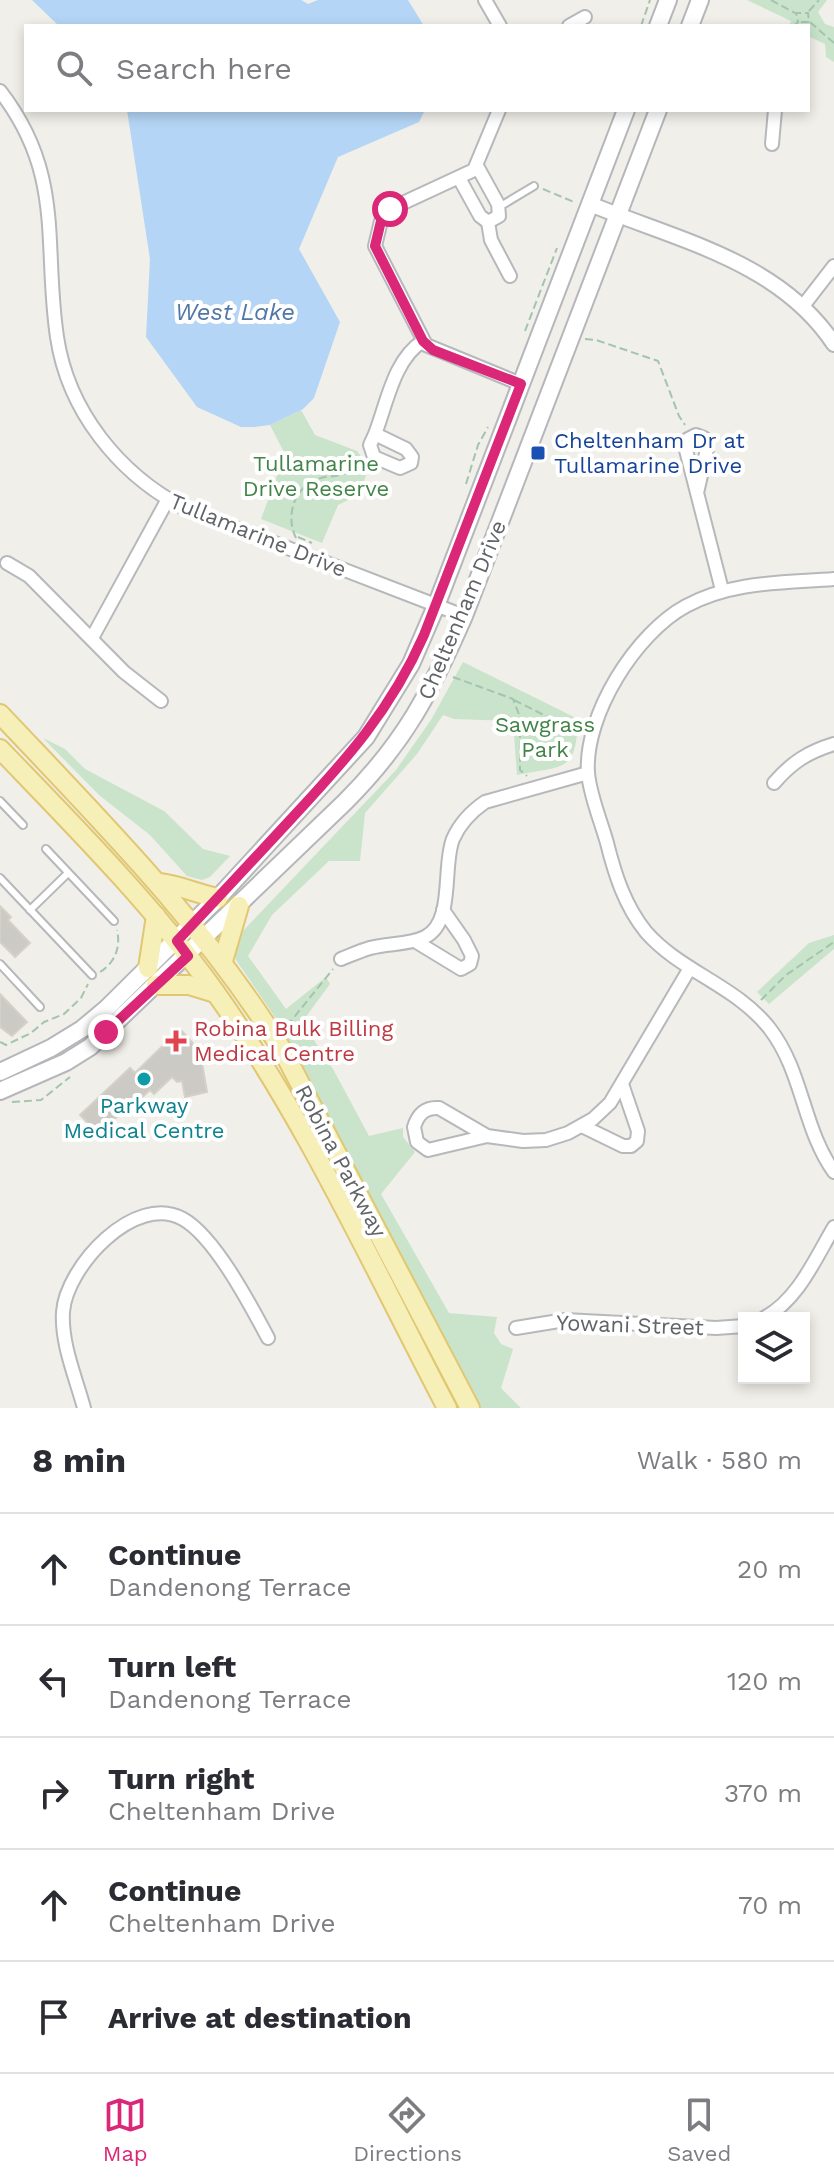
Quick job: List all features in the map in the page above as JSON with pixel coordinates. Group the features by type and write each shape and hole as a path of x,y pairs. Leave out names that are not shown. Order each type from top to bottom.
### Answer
{"main road":[{"path":"659,24 668,0"},
{"path":"691,24 700,0"},
{"name":"Cheltenham Drive","path":"0,1091 66,1062 90,1047 182,948 193,923 366,737 411,664 436,606 521,384 583,203 625,112"},
{"name":"Cheltenham Drive","path":"182,948 205,939 363,785 393,749 424,702 464,616 657,112"},
{"name":"Robina Parkway","path":"0,714 159,883 223,961 284,1053 470,1408"},
{"name":"Robina Parkway","path":"0,749 156,916 215,993 277,1086 447,1408"},
{"path":"159,883 178,885 193,893 218,898"},
{"path":"223,961 239,906"},
{"path":"156,916 152,977 215,993"},
{"name":"Cheltenham Drive","path":"0,1072 60,1043 152,977"}],"street":[{"path":"485,0 499,24"},
{"path":"573,24 585,17"},
{"name":"Tullamarine Drive","path":"0,91 19,118 36,152 48,201 57,338 70,386 95,431 120,462 168,499 201,515 464,616"},
{"path":"498,112 477,166 459,178 395,206 384,215 375,246 423,341 433,350 521,384"},
{"path":"772,144 775,112"},
{"path":"477,166 499,207 499,216 488,222"},
{"path":"459,178 480,216 488,222 491,240 510,276"},
{"path":"583,203 751,268 803,306 834,344"},
{"path":"803,306 834,266"},
{"path":"375,434 406,449 412,457 411,463 400,468 374,457 370,445 406,354 423,341"},
{"path":"697,493 707,446 701,436 692,435 685,446 697,493 722,590"},
{"path":"92,638 168,499"},
{"path":"7,563 29,576 124,672 161,701"},
{"path":"834,579 742,586 722,590 683,608 641,645 606,697 592,740 588,773 612,864 627,903 646,931 690,968 752,1010 770,1029 794,1068 816,1139 834,1172"},
{"path":"774,783 798,759 834,744"},
{"path":"341,959 371,948 428,936 441,921 453,838 473,810 499,797 588,773"},
{"path":"415,941 461,969 470,964 472,956 464,940 443,910"},
{"path":"487,1136 439,1108 421,1113 414,1127 417,1142 428,1150 487,1136 523,1141 546,1140 582,1126 610,1103 690,968"},
{"path":"582,1126 623,1146 631,1146 637,1141 638,1131 622,1084"},
{"path":"84,1408 63,1327 66,1296 76,1274 96,1250 121,1227 141,1216 170,1214 182,1218 198,1230 243,1289 268,1338"},
{"path":"773,1312 794,1293 834,1227"},
{"name":"Yowani Street","path":"516,1328 565,1320 738,1327"}],"lane":[{"path":"499,207 534,186"},
{"path":"0,801 23,825"},
{"path":"46,849 114,921"},
{"path":"30,910 68,873"},
{"path":"0,878 92,975"},
{"path":"0,965 40,1007"}],"path":[{"path":"642,24 650,0"},
{"path":"771,0 790,12 808,13"},
{"path":"809,22 808,13 819,0"},
{"path":"796,13 798,22 809,22 834,43"},
{"path":"534,186 583,203"},
{"path":"585,339 658,361 679,416 692,435"},
{"path":"312,543 296,537 292,531 291,508 300,490 318,478 340,475 374,457"},
{"path":"453,677 513,699 592,740"},
{"path":"513,699 520,717 520,770 529,778"},
{"path":"0,1042 6,1045 31,1033 44,1022 64,1014 81,998 92,975 104,970 117,950 118,935 114,921"},
{"path":"752,1010 786,975 834,942"},
{"path":"287,1026 341,959"}],"green space":[{"path":"747,0 827,0 818,12 825,24 834,27 834,62 826,57 825,44 810,37 810,24 790,24 791,21"},
{"name":"Tullamarine Drive Reserve","path":"301,410 315,435 357,451 369,467 359,495 338,505 322,543 261,519 285,454 270,425"},
{"name":"Sawgrass Park","path":"463,662 578,719 577,736 570,758 557,767 517,775 513,721 454,719 443,715 417,754 365,813 360,861 329,861 272,915 248,956 286,1009 326,977 330,984 302,1022 333,1069 369,1136 403,1128 403,1137 415,1152 381,1194 449,1313 497,1317 494,1333 501,1344 513,1349 501,1388 521,1408 481,1408 295,1052 236,960 234,952 240,934 396,770 431,720"},
{"path":"43,738 65,749 85,769 164,811 203,849 230,856 210,877 202,880 187,876 150,835 99,795"},
{"path":"834,935 834,949 769,1004 757,992 809,943"}],"water":[{"path":"32,0 301,0 308,4 318,0 408,0 423,24 57,24"},
{"name":"West Lake","path":"127,112 424,112 419,122 338,157 299,249 340,322 314,398 303,409 270,425 241,427 197,407 146,337 150,259"}],"building":[{"path":"0,906 11,917 8,920 30,943 15,957 0,942"},
{"path":"0,994 27,1022 12,1036 0,1027"},
{"name":"Parkway Medical Centre","path":"180,1029 200,1051 207,1092 185,1097 182,1081 177,1082 172,1077 154,1094 150,1090 137,1102 134,1100 99,1134 80,1115 130,1068 135,1073"}],"place":[{"name":"Cheltenham Dr at Tullamarine Drive","path":"538,453"},
{"name":"Robina Bulk Billing Medical Centre","path":"176,1041"},
{"name":"Parkway Medical Centre","path":"144,1079"}],"route":[{"path":"106,1032 188,956 177,941 351,754 380,718 424,635 521,384 433,350 423,341 375,246 381,221 390,209"}]}
